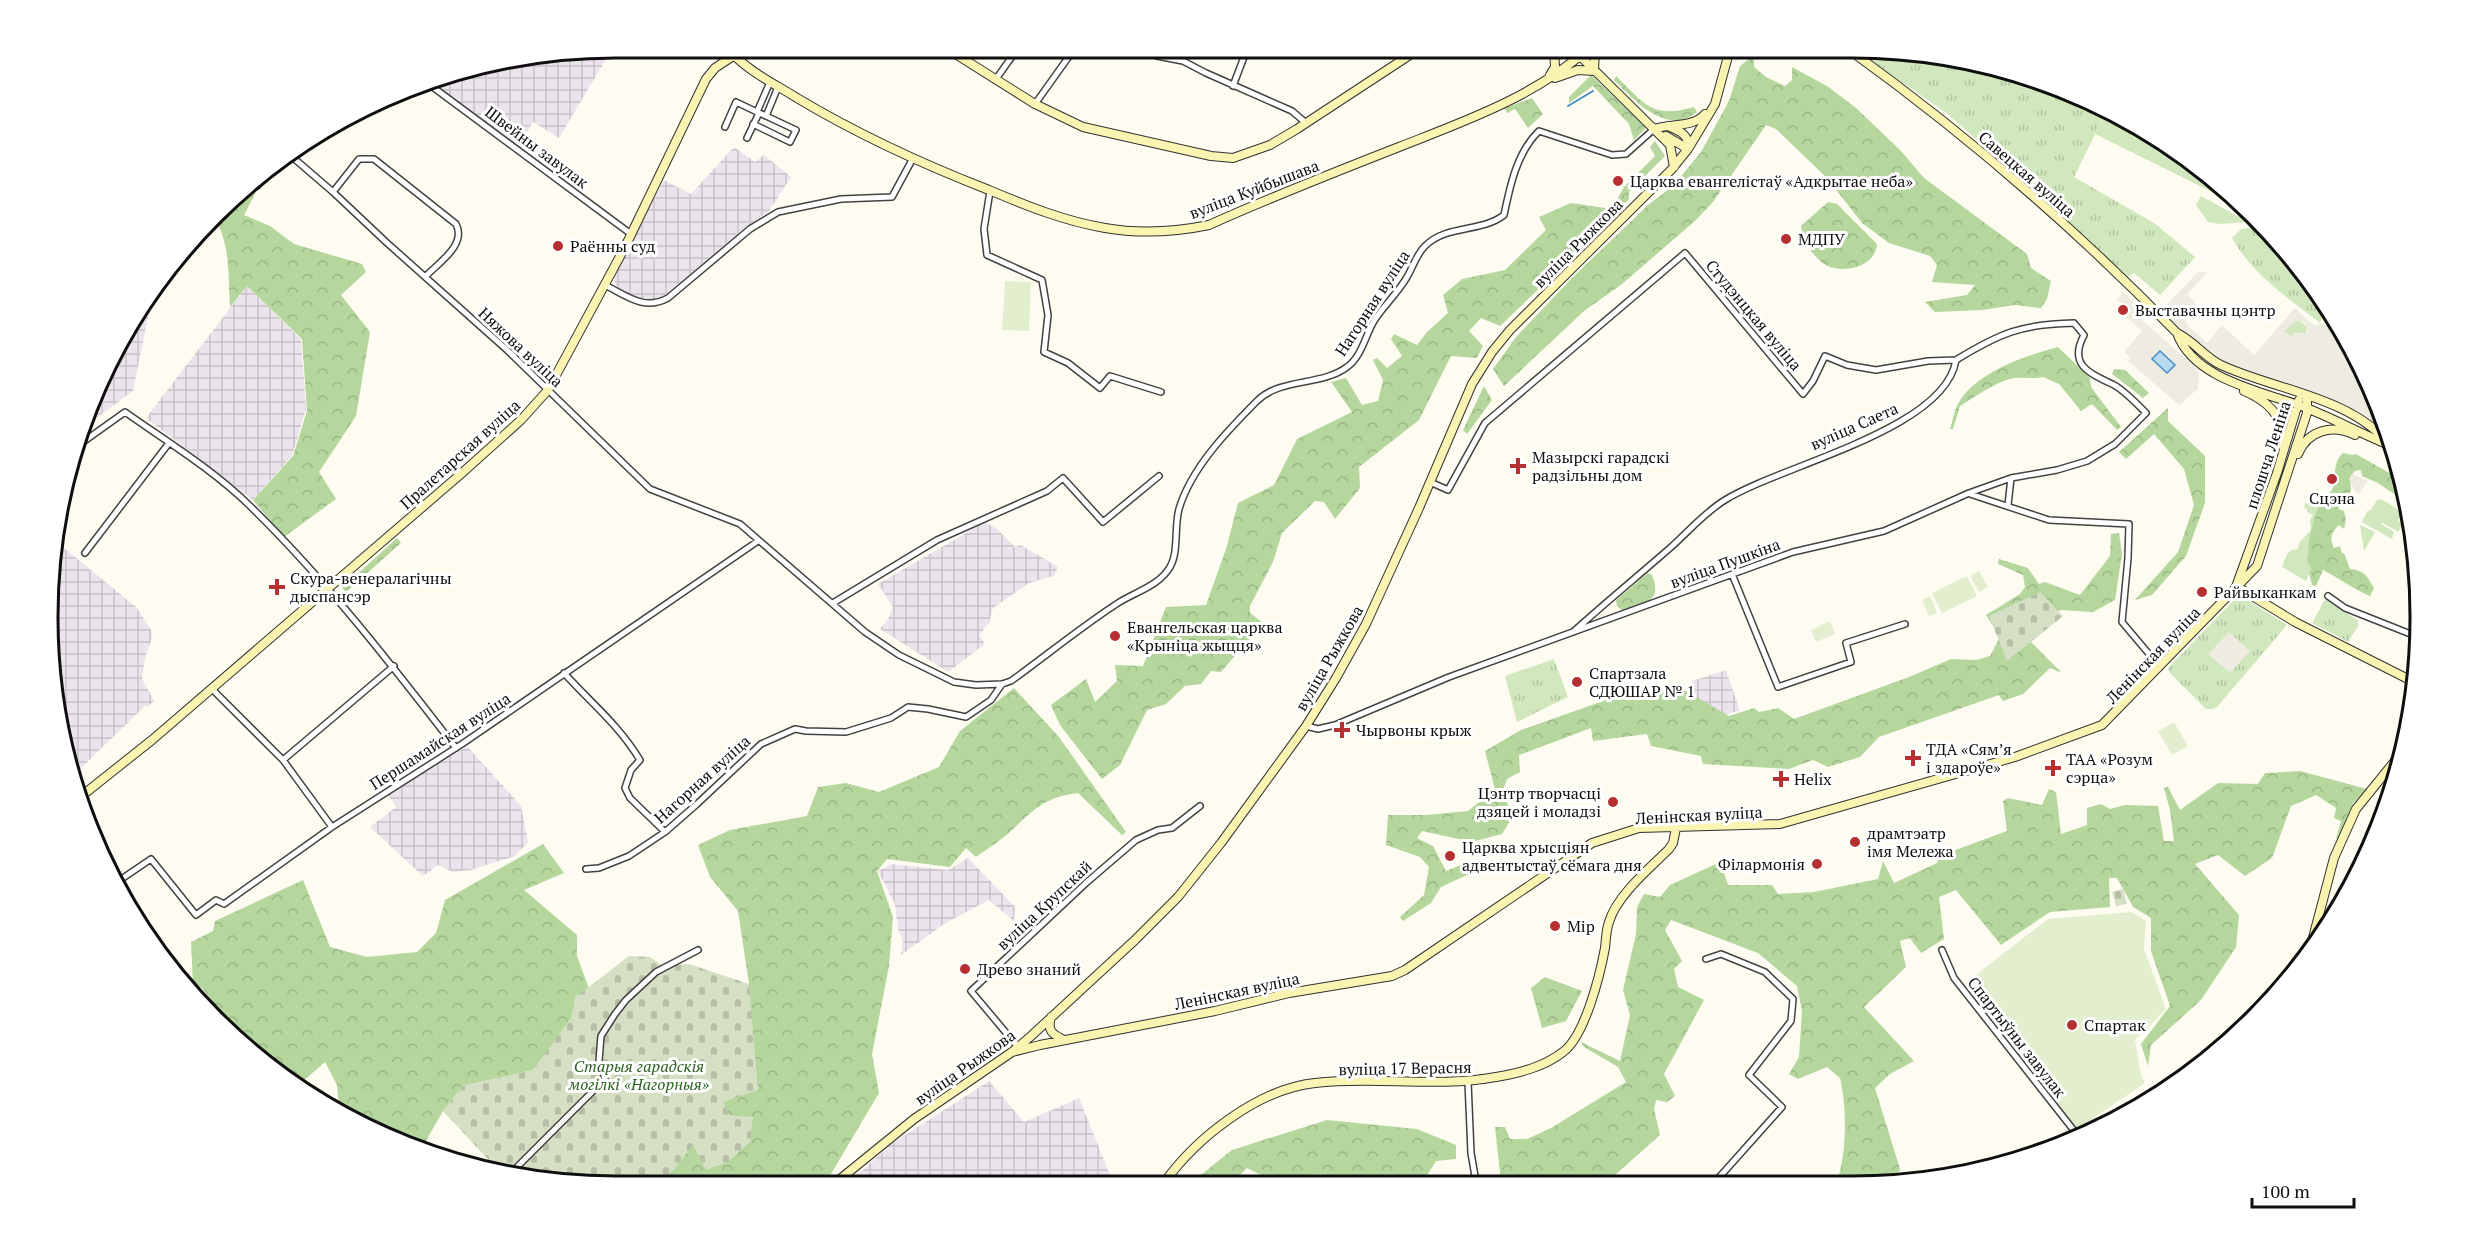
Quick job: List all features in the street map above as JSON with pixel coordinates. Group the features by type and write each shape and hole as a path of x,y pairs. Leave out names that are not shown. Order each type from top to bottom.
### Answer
{"main road":[{"name":"Пралетарская вуліца","path":"87,792 212,689 475,462 548,390 631,234 706,79 728,58"},
{"name":"вуліца Куйбышава","path":"737,58 745,66 823,114 912,160 1060,219 1106,229 1143,232 1183,231 1209,225 1523,95 1578,58"},
{"path":"962,58 1063,119 1103,132 1211,156 1233,158 1270,145 1405,58"},
{"path":"1546,81 1555,68 1554,58"},
{"path":"1580,58 1670,145 1674,167"},
{"path":"1594,71 1595,58"},
{"name":"вуліца Рыжкова","path":"844,1176 914,1119 1015,1050 1135,940 1178,897 1221,843 1306,726 1366,624 1472,384 1492,352 1510,330 1674,167 1688,149 1715,104 1728,58"},
{"name":"Савецкая вуліца","path":"1861,59 1942,119 2073,231 2177,333 2185,349 2223,378 2308,408 2381,442"},
{"path":"1546,81 1578,70 1594,71"},
{"path":"1654,129 1665,124 1690,123 1701,119 1715,104"},
{"path":"1654,129 1688,149 1689,141 1683,132 1665,124"},
{"name":"Савецкая вуліца","path":"2177,333 2186,337 2220,365 2307,395 2377,429"},
{"path":"2223,378 2231,385 2262,399 2277,416 2282,431 2282,441 2271,487"},
{"name":"плошча Леніна","path":"2307,395 2308,408 2260,561 2246,579 2236,586 2253,544 2296,404 2307,395"},
{"path":"2273,517 2300,449 2311,436 2319,431 2337,429 2362,438 2371,438"},
{"path":"2236,586 2295,622 2406,676"},
{"name":"Ленінская вуліца","path":"1015,1050 1215,1011 1288,993 1392,976 1406,970 1592,843 1639,828 1780,824 2015,758 2102,725 2236,586"},
{"path":"2316,925 2334,858 2356,809 2388,770"},
{"name":"вуліца 17 Верасня","path":"1169,1176 1216,1129 1253,1105 1287,1088 1315,1083 1468,1082 1515,1073 1547,1062 1569,1047 1585,1016 1604,951 1609,920 1637,880 1669,849 1673,843 1676,828"},
{"path":"1051,1016 1049,1029 1052,1035 1064,1040"}],"street":[{"path":"996,79 1011,58"},
{"path":"1035,104 1068,58"},
{"path":"1168,58 1184,61 1233,86 1292,111 1306,123"},
{"path":"1233,86 1243,58"},
{"path":"747,138 770,82"},
{"path":"766,116 778,87"},
{"name":"Швейны завулак","path":"435,89 631,234"},
{"path":"725,127 736,102 796,130 790,142 753,124"},
{"name":"Нагорная вуліца","path":"749,532 865,632 899,655 954,682 976,685 1002,684 1011,681 1119,603 1160,579 1171,566 1179,510 1187,487 1212,451 1260,397 1282,388 1338,372 1348,366 1359,355 1373,322 1407,278 1416,257 1426,245 1456,229 1494,223 1504,215 1510,188 1524,150 1539,131 1612,155 1626,154 1654,129"},
{"path":"333,192 359,159 375,159 456,224 460,232 459,242 425,277"},
{"name":"Няжова вуліца","path":"296,160 507,350 650,489 740,524 749,532"},
{"path":"605,285 642,303 656,304 668,298 750,229 778,212 841,199 892,196 912,160"},
{"path":"990,191 984,229 987,255 1042,280 1048,315 1044,352 1068,363 1100,388 1110,376 1161,392"},
{"name":"Студэнцкая вуліца","path":"1430,482 1448,490 1485,423 1685,253 1803,394 1813,381 1825,356 1847,365 1876,370 1928,361 1956,360"},
{"name":"вуліца Пушкіна","path":"1306,726 1318,729 1335,725 1449,677 1793,552 1884,531 1969,493 2011,478 2057,470 2087,461 2115,444 2146,413 2115,386 2102,381 2081,364 2077,348 2084,334 2074,323 2016,329 1986,342 1956,360"},
{"name":"вуліца Саета","path":"1573,632 1724,500 1796,466 1873,436 1919,411 1941,392 1954,372 1956,360"},
{"path":"87,439 125,412 220,480 248,505 329,588 456,748"},
{"path":"85,553 169,443"},
{"path":"833,603 938,540 1047,491 1063,478 1103,522 1159,476"},
{"path":"2008,505 2011,478"},
{"path":"1969,493 2049,520 2128,524 2128,558 2122,622 2160,667"},
{"name":"Першамайская вуліца","path":"123,878 151,859 196,915 216,900 224,904 332,827 456,748 758,541"},
{"path":"1732,574 1778,687 1851,662 1846,643 1905,624"},
{"path":"2328,596 2345,608 2409,633"},
{"path":"283,760 393,666"},
{"path":"564,673 626,737 640,760 631,770 625,788 630,798 664,832"},
{"name":"Нагорная вуліца","path":"586,869 599,868 628,856 664,832 760,744 795,729 846,732 891,718 908,707 966,717 991,700 1002,684"},
{"path":"212,689 283,760 332,827"},
{"name":"вуліца Крупскай","path":"1015,1050 971,991 1078,890 1136,840 1158,830 1172,828 1200,806"},
{"path":"517,1167 604,1079 599,1061 601,1036 626,1000 656,972 698,950"},
{"name":"Спартыўны завулак","path":"1942,950 1954,978 2073,1129"},
{"path":"1706,959 1721,954 1765,972 1793,999 1791,1021 1749,1075 1782,1107 1720,1176"},
{"path":"1468,1082 1471,1154 1475,1176"}],"shaded area":[{"path":"606,59 559,138 533,122 526,134 528,147 520,142 516,143 438,88 508,69 544,63"},
{"path":"734,147 755,162 764,155 791,177 769,211 742,230 660,299 644,301 621,291 616,285 614,276 664,180 691,194"},
{"path":"2199,271 2207,273 2187,294 2197,305 2184,318 2188,326 2207,343 2222,325 2254,355 2295,308 2313,325 2317,326 2320,323 2328,327 2352,370 2375,425 2340,407 2224,364 2211,356 2167,316 2165,311 2167,304","holes":["2296,321 2302,321 2308,331 2306,334 2295,332 2291,336 2284,331"]},
{"path":"247,286 301,339 306,409 292,456 253,500 146,418"},
{"path":"2123,291 2138,306 2144,322 2199,370 2198,389 2179,405 2128,361 2130,357 2124,352 2142,331 2126,317 2130,311 2117,300"},
{"path":"149,314 133,391 95,419 116,370"},
{"path":"2353,474 2368,481 2359,494 2349,479"},
{"path":"985,522 997,529 1015,547 1021,545 1058,567 1054,576 1029,583 993,608 989,623 979,635 985,644 948,672 880,629 888,619 893,607 878,584"},
{"path":"63,547 136,607 151,630 152,638 145,658 142,679 154,701 147,707 145,706 80,769 69,726 60,654 58,617"},
{"path":"2229,632 2250,651 2230,673 2208,654"},
{"path":"1726,670 1740,711 1710,717 1693,710 1692,681"},
{"path":"467,746 521,806 528,842 515,856 471,870 453,872 438,865 423,876 370,827 396,807 388,794"},
{"path":"968,858 1015,907 1014,921 989,900 944,924 901,955 903,940 898,929 895,904 878,871 891,864 948,870"},
{"path":"989,1081 1024,1122 1079,1098 1110,1175 857,1176 890,1145"}],"green space":[{"path":"1750,58 1754,58 1754,67 1766,77 1785,86 1792,80 1792,67 1827,86 1856,108 1901,151 1924,178 2027,254 2031,268 2051,281 2047,299 2041,308 2015,305 1982,310 1935,312 1925,302 1967,295 1975,285 1932,282 1937,265 1930,256 1889,243 1862,223 1827,178 1776,129 1766,125 1713,202 1696,220 1622,284 1584,311 1504,386 1493,369 1516,337 1572,278 1648,205 1674,185 1701,152 1729,101 1740,66"},
{"path":"1869,59 1924,63 1996,78 2031,88 2103,119 2074,177 2154,223 2195,257 2160,295 2134,273 2128,277 1949,115"},
{"path":"1591,75 1646,128 1634,140 1629,124 1593,86 1569,103 1569,97"},
{"path":"1616,76 1642,101 1658,110 1668,111 1694,107 1697,112 1686,119 1663,118 1641,106 1614,80"},
{"path":"1532,98 1543,114 1528,128 1515,109 1507,113 1505,108"},
{"path":"2103,119 2161,153 2215,193 2095,134"},
{"path":"1655,141 1665,156 1629,192 1629,199 1588,242 1500,326 1481,318 1469,331 1483,346 1477,358 1451,356 1419,420 1359,467 1360,488 1335,519 1324,502 1315,501 1282,533 1273,562 1250,606 1250,613 1263,623 1221,672 1211,671 1201,684 1185,686 1166,704 1147,710 1120,765 1102,779 1060,725 1051,705 1086,679 1095,702 1117,681 1115,665 1143,666 1166,607 1206,605 1226,549 1238,503 1274,485 1297,439 1352,412 1331,382 1346,378 1362,405 1378,401 1383,380 1373,360 1377,358 1387,368 1402,356 1391,339 1394,334 1417,345 1427,332 1448,313 1443,295 1462,279 1505,270 1546,230 1539,217 1571,203 1612,209 1624,187 1655,156 1650,147"},
{"path":"256,192 244,215 270,226 294,244 362,264 366,272 341,295 370,332 356,416 319,472 336,499 284,537 253,500 293,456 307,411 302,339 247,286 230,307 226,249 219,228 222,222"},
{"path":"2201,196 2246,222 2220,224 2208,222 2196,205"},
{"path":"1828,202 1837,204 1877,244 1872,257 1861,265 1848,269 1828,266 1817,258 1808,246 1801,226"},
{"path":"2251,228 2271,249 2315,307 2322,318 2320,323 2283,295 2250,263 2232,238 2241,229"},
{"path":"1005,281 1031,282 1029,331 1002,330"},
{"path":"2299,320 2307,327 2306,334 2299,333 2291,336 2284,331 2294,322"},
{"path":"2058,347 2090,378 2091,387 2121,427 2117,430 2092,404 2081,411 2059,384 2043,377 2009,379 1987,389 1960,406 1953,429 1950,429 1959,402 1978,382 2003,366"},
{"path":"2114,369 2125,370 2149,393 2143,398 2112,374"},
{"path":"1484,386 1492,400 1467,434 1463,430"},
{"path":"2168,408 2168,421 2205,456 2205,503 2186,556 2152,595 2135,600 2178,552 2194,505 2184,469 2154,434 2126,459 2119,452"},
{"path":"2343,453 2356,454 2390,474 2396,495 2362,476 2361,470 2355,471 2350,477 2351,490 2346,504 2341,504 2338,509 2344,511 2346,520 2344,529 2339,525 2333,533 2331,538 2334,548 2340,546 2350,569 2365,574 2374,588 2370,596 2323,570 2316,586 2312,585 2309,573 2311,569 2307,560 2312,526 2319,503 2325,502 2333,487 2336,464"},
{"path":"2381,499 2399,510 2401,518 2398,520 2402,525 2398,532 2381,524 2394,532 2392,539 2362,522 2368,510 2370,511 2377,500"},
{"path":"2305,503 2318,507 2309,542 2311,569 2306,581 2282,567 2287,554 2291,550 2298,549 2299,543 2311,530 2310,520 2313,515 2304,508"},
{"path":"2360,525 2375,532 2364,551"},
{"path":"2119,533 2122,554 2115,600 2093,612 2060,610 2028,639 2062,673 2050,668 2023,694 2003,701 1999,695 1879,737 1860,757 1828,767 1813,760 1789,769 1703,764 1701,756 1651,746 1647,734 1593,741 1591,728 1519,755 1520,772 1507,779 1503,790 1512,818 1502,834 1472,842 1422,831 1417,838 1433,846 1446,871 1466,863 1491,864 1484,872 1467,875 1441,887 1431,903 1403,921 1400,917 1424,895 1429,867 1420,857 1386,845 1388,815 1427,815 1468,811 1495,789 1485,751 1521,730 1637,689 1686,691 1729,716 1754,708 1759,712 1778,708 1794,719 1909,677 1951,659 1976,660 1990,656 2000,637 1986,615 2020,594 2025,587 2023,575 1998,564 1999,559 2028,568 2039,584 2045,582 2080,595 2110,556 2111,534"},
{"path":"397,538 401,543 346,592 342,588"},
{"path":"1979,571 1988,587 1979,592 1970,576"},
{"path":"1648,573 1652,575 1655,584 1653,596 1645,603 1623,611 1617,606 1616,600"},
{"path":"1967,576 1977,596 1942,613 1932,593"},
{"path":"2040,592 2063,616 2007,661 1989,616"},
{"path":"1930,596 1937,613 1929,616 1922,600"},
{"path":"2246,599 2287,625 2217,707 2206,709 2169,672 2168,668 2231,603 2235,600"},
{"path":"2325,599 2358,620 2358,626 2348,642 2312,623"},
{"path":"1830,621 1835,634 1816,642 1811,630"},
{"path":"1554,659 1568,697 1517,722 1505,676"},
{"path":"1014,688 1059,737 1126,832 1122,835 1078,793 1048,801 1040,806 976,857 966,848 950,867 887,859 877,871 893,917 889,966 872,1054 879,1093 830,1176 662,1176 701,1137 729,1115 723,1102 749,984 738,911 710,877 698,845 730,830 807,816 818,787 846,783 879,792 939,767 960,731"},
{"path":"2174,722 2188,746 2172,755 2158,731"},
{"path":"2300,771 2367,789 2353,803 2338,839 2336,839 2341,821 2334,818 2336,808 2316,795 2291,806 2272,858 2245,876 2218,855 2195,864 2239,915 2236,947 2201,1000 2151,1045 2148,1066 2141,1044 2170,1006 2151,951 2151,918 2133,907 2117,878 2109,878 2110,907 2050,912 2001,945 1956,890 1939,897 1944,939 1921,953 1910,938 1900,941 1906,967 1864,1007 1914,1061 1890,1074 1875,1088 1900,1169 1899,1173 1838,1176 1843,1157 1845,1130 1840,1078 1827,1067 1798,1079 1789,1074 1799,1057 1802,1011 1797,986 1758,953 1671,920 1665,930 1682,961 1674,969 1678,987 1704,1000 1664,1074 1675,1096 1667,1102 1656,1100 1654,1109 1660,1135 1614,1176 1500,1176 1495,1127 1505,1127 1510,1139 1527,1139 1551,1128 1626,1082 1618,1067 1584,1047 1581,1042 1620,1061 1630,1015 1623,990 1636,934 1637,907 1644,894 1660,897 1670,885 1720,862 1728,885 1772,885 1778,894 1814,892 1878,879 1883,861 1894,883 1937,863 1939,856 2007,831 2003,801 2008,798 2042,805 2049,789 2056,792 2061,834 2087,825 2087,808 2101,804 2110,809 2125,805 2158,806 2164,841 2174,841 2170,810 2164,788 2168,787 2180,810 2218,783 2258,784 2265,773"},
{"path":"543,844 564,873 524,890 577,935 577,956 591,994 533,1070 463,1086 443,1111 426,1142 370,1118 338,1101 337,1085 325,1062 305,1080 249,1037 193,980 191,942 213,931 215,921 303,880 330,947 367,957 417,952 436,933 445,900"},
{"path":"2123,889 2127,904 2116,906 2112,892"},
{"name":"Спартак","path":"2131,912 2146,921 2144,949 2166,1009 2135,1040 2141,1076 2145,1083 2076,1128 1963,985 2048,919"},
{"name":"Старыя гарадскія могілкі «Нагорныя»","path":"629,956 650,957 663,966 689,964 749,984 758,1090 723,1102 729,1115 753,1117 750,1142 728,1162 706,1170 693,1145 674,1170 663,1176 580,1174 508,1165 489,1160 443,1111 463,1086 533,1070 571,1018 575,996"},
{"path":"1545,977 1582,991 1566,1021 1542,1028 1531,988"},
{"path":"1327,1120 1417,1129 1456,1145 1456,1159 1436,1161 1427,1176 1323,1176 1321,1174 1263,1176 1247,1168 1239,1176 1200,1176 1232,1150"}],"water":[{"path":"2160,351 2175,365 2167,373 2152,359"}],"waterway":[{"path":"1568,106 1593,91"}],"place":[{"name":"Царква евангелістаў «Адкрытае неба»","path":"1618,181"},
{"name":"МДПУ","path":"1786,239"},
{"name":"Раённы суд","path":"558,246"},
{"name":"Выставачны цэнтр","path":"2123,310"},
{"name":"Мазырскі гарадскі радзільны дом","path":"1518,466"},
{"name":"Сцэна","path":"2332,479"},
{"name":"Скура-венералагічны дыспансэр","path":"277,587"},
{"name":"Райвыканкам","path":"2202,592"},
{"name":"Евангельская царква «Крыніца жыцця»","path":"1115,636"},
{"name":"Спартзала СДЮШАР № 1","path":"1577,682"},
{"name":"Чырвоны крыж","path":"1342,730"},
{"name":"ТДА «Сямʼя і здароўе»","path":"1913,758"},
{"name":"ТАА «Розум сэрца»","path":"2053,768"},
{"name":"Helix","path":"1781,779"},
{"name":"Цэнтр творчасці дзяцей і моладзі","path":"1613,802"},
{"name":"драмтэатр імя Мележа","path":"1855,842"},
{"name":"Царква хрысціян адвентыстаў сёмага дня","path":"1450,856"},
{"name":"Філармонія","path":"1817,864"},
{"name":"Мір","path":"1555,926"},
{"name":"Древо знаний","path":"965,969"},
{"name":"Спартак","path":"2072,1025"}]}
